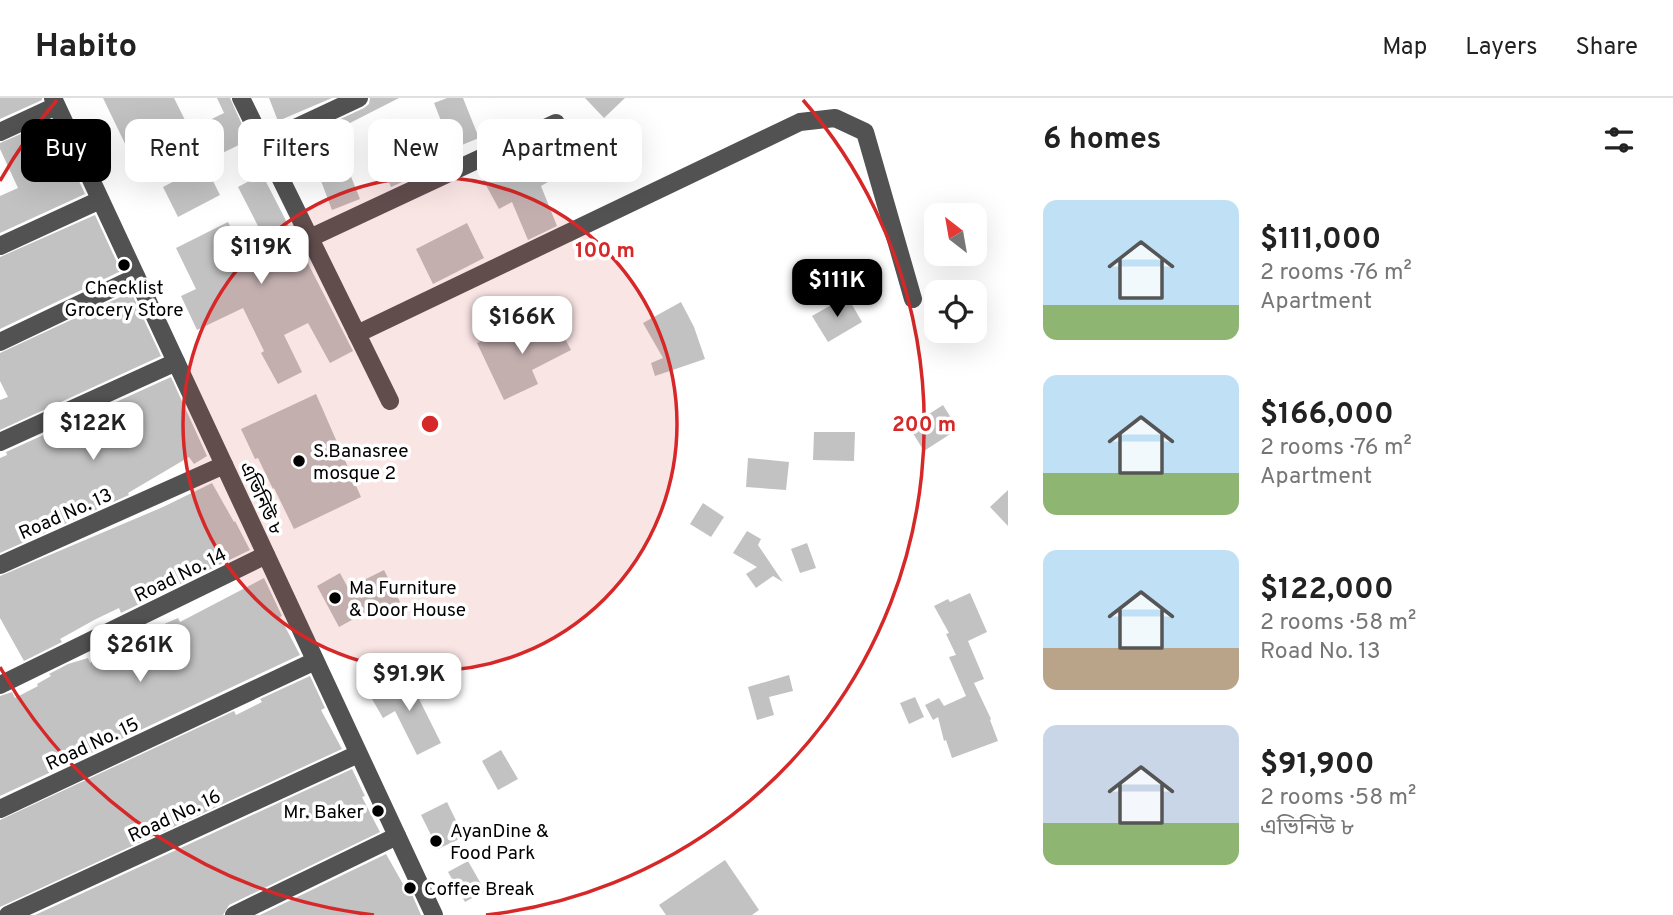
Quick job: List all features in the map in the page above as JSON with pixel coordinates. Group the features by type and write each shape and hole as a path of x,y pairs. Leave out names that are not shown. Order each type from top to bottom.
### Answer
{"street":[{"path":"241,98 251,119"},
{"path":"314,119 359,98"},
{"path":"0,132 55,102"},
{"name":"এভিনিউ ৮","path":"55,102 434,915"},
{"path":"357,334 800,122 835,118 865,132 913,299"},
{"path":"310,238 477,160"},
{"path":"282,182 390,401"},
{"path":"0,246 100,200"},
{"path":"0,342 136,277"},
{"path":"0,442 176,362"},
{"name":"Road No. 13","path":"0,565 223,465"},
{"name":"Road No. 14","path":"0,685 266,555"},
{"name":"Road No. 15","path":"0,809 315,661"},
{"name":"Road No. 16","path":"8,915 358,754"},
{"path":"234,915 397,836"}],"building":[{"path":"0,98 42,98 42,100 0,119"},
{"path":"103,98 174,98 184,119 125,119 125,144"},
{"path":"217,98 230,98 240,119 238,145 224,152 224,119 212,119 224,113"},
{"path":"269,98 332,98 283,119 277,119"},
{"path":"370,98 399,98 354,121 340,119 364,108 369,104"},
{"path":"447,98 463,98 477,139 463,145 463,119 440,119 434,103"},
{"path":"585,98 625,98 604,118"},
{"path":"21,134 21,182 79,182 85,194 0,233 0,196 18,188 0,149 0,143"},
{"path":"173,182 214,182 220,195 178,217 163,187"},
{"path":"247,182 266,182 353,351 330,363 308,323 284,335 302,372 278,384 261,353 264,351 243,308 197,330 181,296 196,289 176,248 228,222 252,270 275,259 238,187"},
{"path":"321,182 353,182 360,199 332,210"},
{"path":"389,182 402,182 391,187"},
{"path":"484,182 548,182 541,186 557,226 528,240 512,202 499,209"},
{"path":"95,215 121,271 0,329 0,257"},
{"path":"467,223 484,258 433,284 416,249"},
{"path":"131,292 161,356 0,430 0,400 8,397 0,381 0,353"},
{"path":"847,296 862,322 828,342 812,316"},
{"path":"681,302 694,327 705,359 655,376 651,363 663,358 643,323"},
{"path":"554,318 571,350 532,370 538,384 504,400 477,343 512,327 517,338"},
{"path":"171,377 207,456 194,464 189,457 128,493 129,495 0,553 0,458 7,455 6,452"},
{"path":"316,394 361,497 294,529 241,429"},
{"path":"943,405 958,429 924,451 909,427"},
{"path":"814,432 855,432 854,461 813,460"},
{"path":"748,458 789,462 786,490 746,487"},
{"path":"212,483 250,550 121,613 119,608 96,619 60,639 62,642 24,661 0,618 0,576 163,507"},
{"path":"1008,490 1008,526 990,507"},
{"path":"703,503 724,517 711,537 690,524"},
{"path":"747,531 761,539 758,545 783,582 773,576 756,588 746,574 757,567 733,553"},
{"path":"807,543 816,568 800,573 791,549"},
{"path":"384,570 400,602 375,614 372,609 339,627 317,586 340,573 348,588"},
{"path":"264,578 300,655 0,796 0,696 12,692 15,698 38,686 37,684 51,676 49,674 68,664 88,658 90,663 124,644 123,642 178,618 180,622"},
{"path":"970,593 987,632 968,641 984,679 974,683 998,741 952,758 938,717 933,720 925,705 939,698 944,706 966,696 949,657 956,655 946,634 949,633 934,606"},
{"path":"789,675 793,691 769,697 774,715 757,720 748,687"},
{"path":"310,676 325,708 321,710 342,749 0,907 0,820 234,711 236,715 262,702 260,699"},
{"path":"417,676 426,693 418,697 441,743 417,755 395,711 383,718 372,699"},
{"path":"915,697 924,717 909,724 900,703"},
{"path":"501,750 518,779 498,790 482,761"},
{"path":"352,769 365,796 362,797 380,832 229,905 223,915 35,915"},
{"path":"447,802 464,837 438,849 421,815"},
{"path":"386,854 407,891 410,890 421,915 260,915"},
{"path":"725,860 759,910 752,915 666,915 659,905"},
{"path":"468,861 485,891 465,902 448,872"}],"place":[{"name":"Checklist Grocery Store","path":"124,265"},
{"name":"S.Banasree mosque 2","path":"299,461"},
{"name":"Ma Furniture & Door House","path":"335,598"},
{"name":"Mr. Baker","path":"378,811"},
{"name":"AyanDine & Food Park","path":"436,841"},
{"name":"Coffee Break","path":"410,888"}]}
